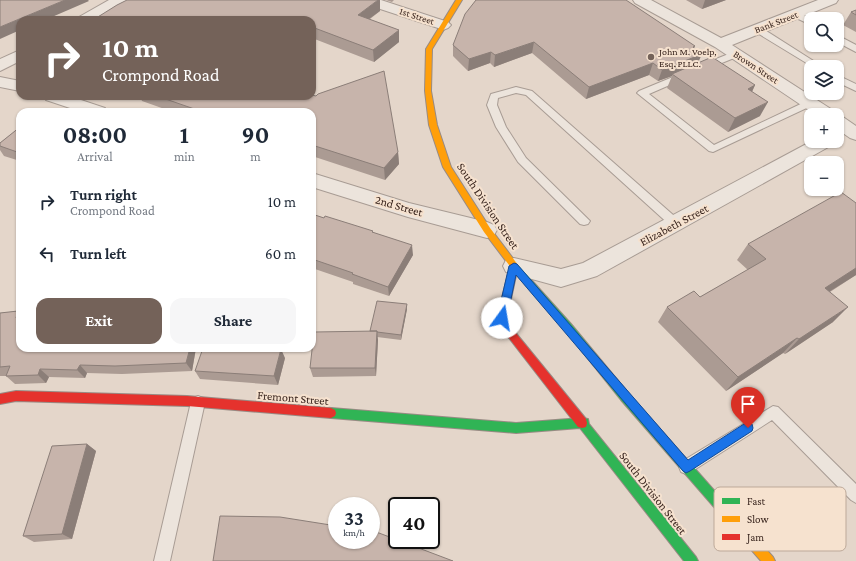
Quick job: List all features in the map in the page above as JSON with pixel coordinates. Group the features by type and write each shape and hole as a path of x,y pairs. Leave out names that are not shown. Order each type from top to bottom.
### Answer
{"street":[{"path":"91,16 120,0"},
{"name":"1st Street","path":"368,0 443,25"},
{"name":"South Division Street","path":"459,0 429,49 428,91 433,124 447,167 487,230 514,266 502,318 512,335 527,355 584,424 692,561"},
{"name":"Brown Street","path":"640,0 720,44 818,108"},
{"name":"Bank Street","path":"720,44 831,0"},
{"path":"0,66 16,57"},
{"path":"0,82 16,85"},
{"path":"64,100 87,108"},
{"name":"Elizabeth Street","path":"514,266 561,278 589,270 813,148"},
{"name":"2nd Street","path":"316,181 408,210 487,230"},
{"path":"514,266 714,499"},
{"name":"Fremont Street","path":"0,399 16,396 120,398 198,402 516,428 584,424"},
{"path":"760,551 769,561"}],"lane":[{"path":"795,14 804,19"},
{"path":"757,29 808,60"},
{"path":"844,42 856,49"},
{"path":"736,54 642,93 713,149 810,103"},
{"path":"844,82 856,88"},
{"path":"584,221 522,160 501,127 492,105 494,96 516,90 529,93 676,224"},
{"path":"162,561 198,402"},
{"path":"686,467 772,412 856,495"}],"building":[{"path":"0,0 65,0 26,16 16,16 16,20 0,27"},
{"path":"127,0 378,0 358,15 399,30 373,50 316,29 316,16 99,16"},
{"path":"476,0 626,0 695,46 693,47 702,54 662,70 653,63 589,87 534,42 495,55 491,52 469,59 453,45 465,14"},
{"path":"856,10 856,15 851,12"},
{"path":"712,57 755,85 748,89 768,102 735,118 672,74"},
{"path":"384,71 398,152 384,168 316,146 316,108 192,108 168,100 316,100 316,96"},
{"path":"16,130 16,152 0,146 0,143"},
{"path":"844,194 856,203 856,268 825,288 848,307 799,339 797,338 738,377 667,307 694,291 700,297 766,259 748,244 834,196 844,196"},
{"path":"316,215 324,218 325,216 412,245 388,287 352,274 353,273 316,260"},
{"path":"377,301 407,304 401,335 370,331"},
{"path":"16,311 16,352 189,352 186,363 115,366 80,365 77,370 40,369 38,375 6,376 10,366 0,367 0,313"},
{"path":"377,331 375,368 310,368 312,352 316,352 316,332"},
{"path":"202,352 280,352 274,376 195,371"},
{"path":"87,444 62,534 23,536 52,446"},
{"path":"220,516 280,517 328,525 328,549 380,549 380,533 388,536 388,549 421,549 453,561 213,561"}],"traffic: fast":[{"path":"515,267 568,327 625,397 714,499"},
{"path":"331,413 516,428 584,423"},
{"path":"582,423 692,561"}],"traffic: slow":[{"path":"459,0 429,49 428,91 433,125 447,167 487,230 515,267"},
{"path":"760,551 769,561"}],"traffic: jam":[{"path":"514,266 502,318 512,335 582,423"},
{"path":"0,399 16,396 187,401 331,413"}],"place":[{"name":"John M. Voelp, Esq. PLLC.","path":"651,57"}],"route":[{"path":"502,318 514,266 686,467 748,428"}]}
